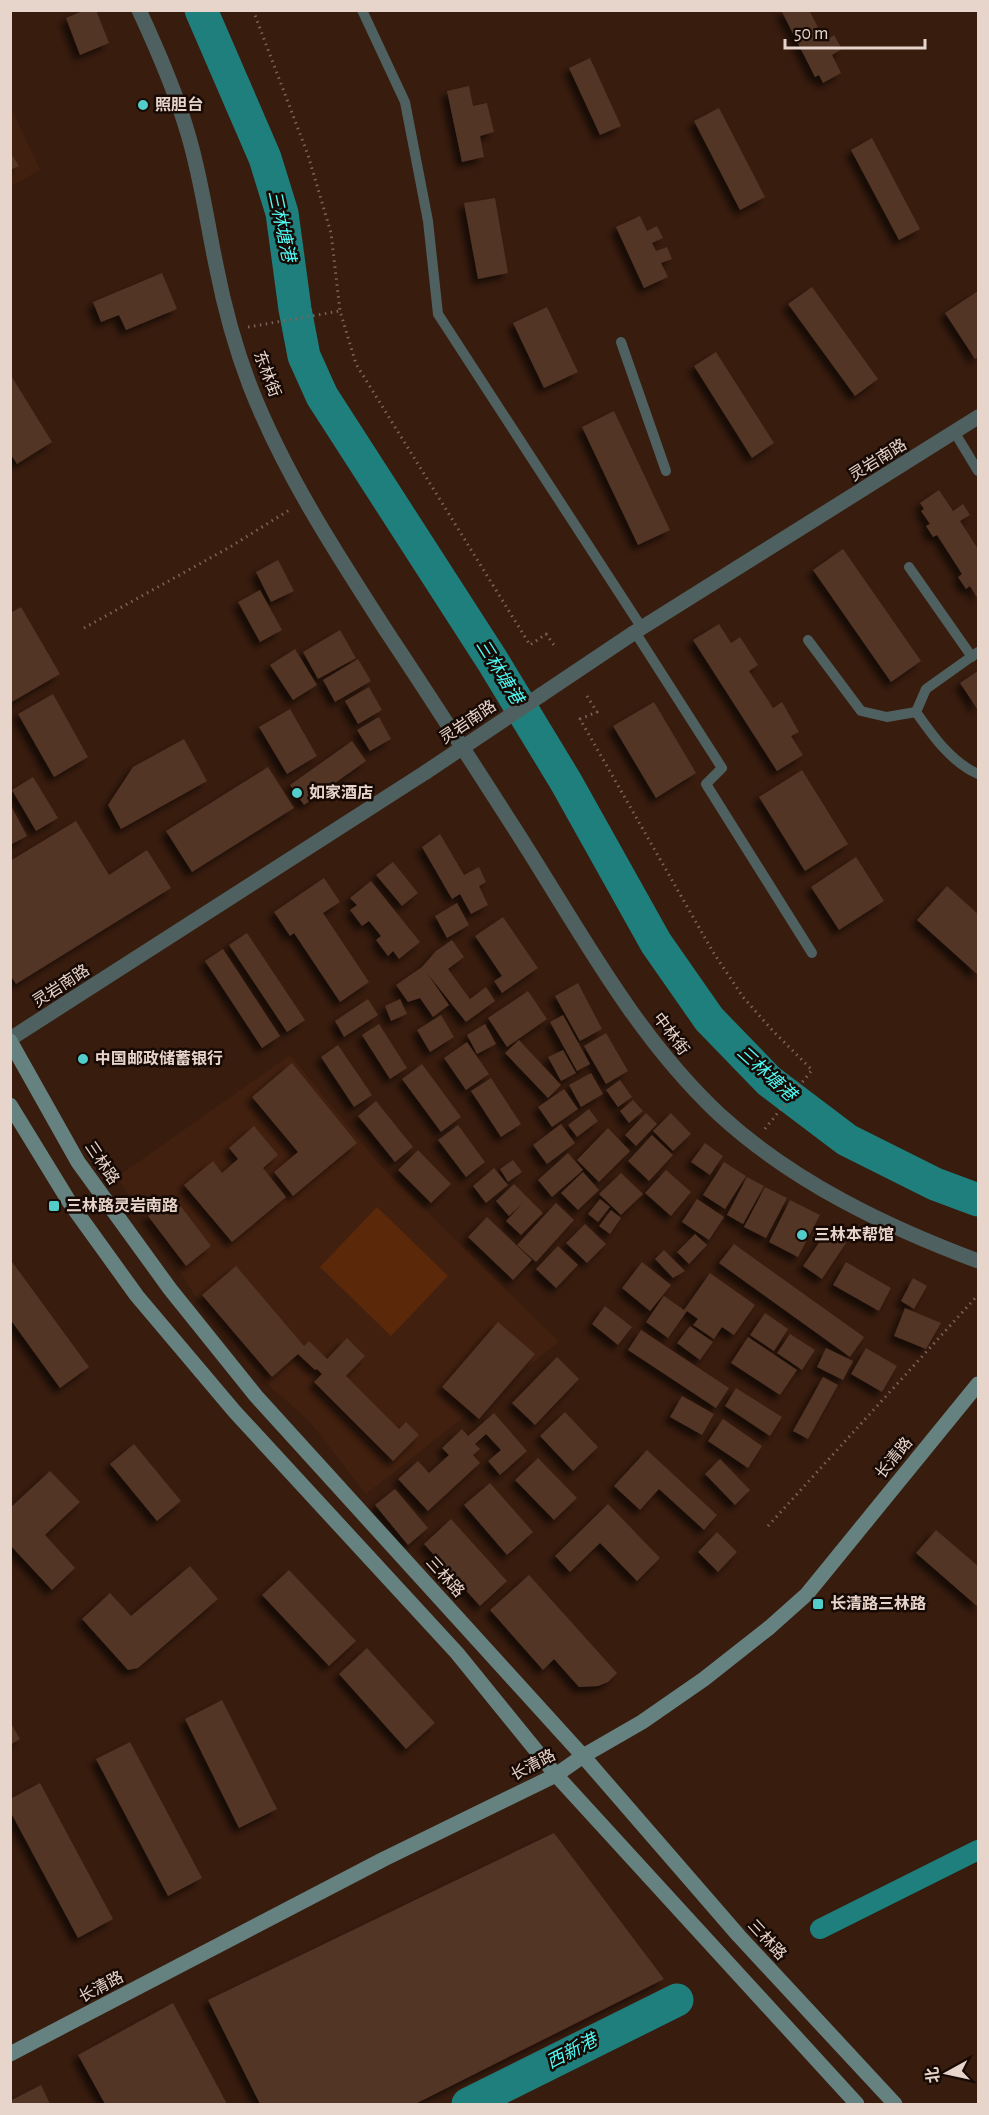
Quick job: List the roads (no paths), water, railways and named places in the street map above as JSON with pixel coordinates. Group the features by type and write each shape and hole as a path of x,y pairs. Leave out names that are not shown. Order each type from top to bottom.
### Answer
{"main road":[{"name":"三林路","path":"10,1040 78,1162 177,1298 256,1396 583,1756 739,1936 895,2104"},
{"path":"10,1105 70,1203 137,1296 235,1412 457,1653 556,1775 857,2104"},
{"name":"长清路","path":"10,2054 384,1859 556,1775 583,1756 642,1722 770,1627 807,1594 978,1384"}],"street":[{"name":"东林街","path":"140,10 173,90 188,134 231,330 267,425 305,501 360,591 442,716"},
{"name":"灵岩南路","path":"10,1040 426,772 638,630 978,417"},
{"name":"中林街","path":"442,716 617,990 655,1046 687,1083 753,1143 819,1186 917,1237 978,1261"}],"lane":[{"path":"362,10 405,102 428,221 438,314 638,630 722,768 706,784 812,953"},
{"path":"621,342 666,471"},
{"path":"955,433 978,471"},
{"path":"909,567 975,654 926,689 916,712"},
{"path":"808,640 861,711 887,717 916,712"},
{"path":"916,712 935,740 967,769 978,774"}],"waterway":[{"name":"三林塘港","path":"201,10 265,158 282,213 304,356 322,396 492,660 566,782 656,943 709,1019 769,1081 847,1140 935,1184 978,1200"},
{"path":"820,1929 978,1850"},
{"name":"西新港","path":"468,2104 677,2000"}],"place":[{"name":"照胆台","path":"143,105"},
{"name":"如家酒店","path":"297,793"},
{"name":"中国邮政储蓄银行","path":"83,1059"},
{"name":"三林路灵岩南路","path":"54,1206"},
{"name":"三林本帮馆","path":"802,1235"},
{"name":"长清路三林路","path":"818,1604"}]}
